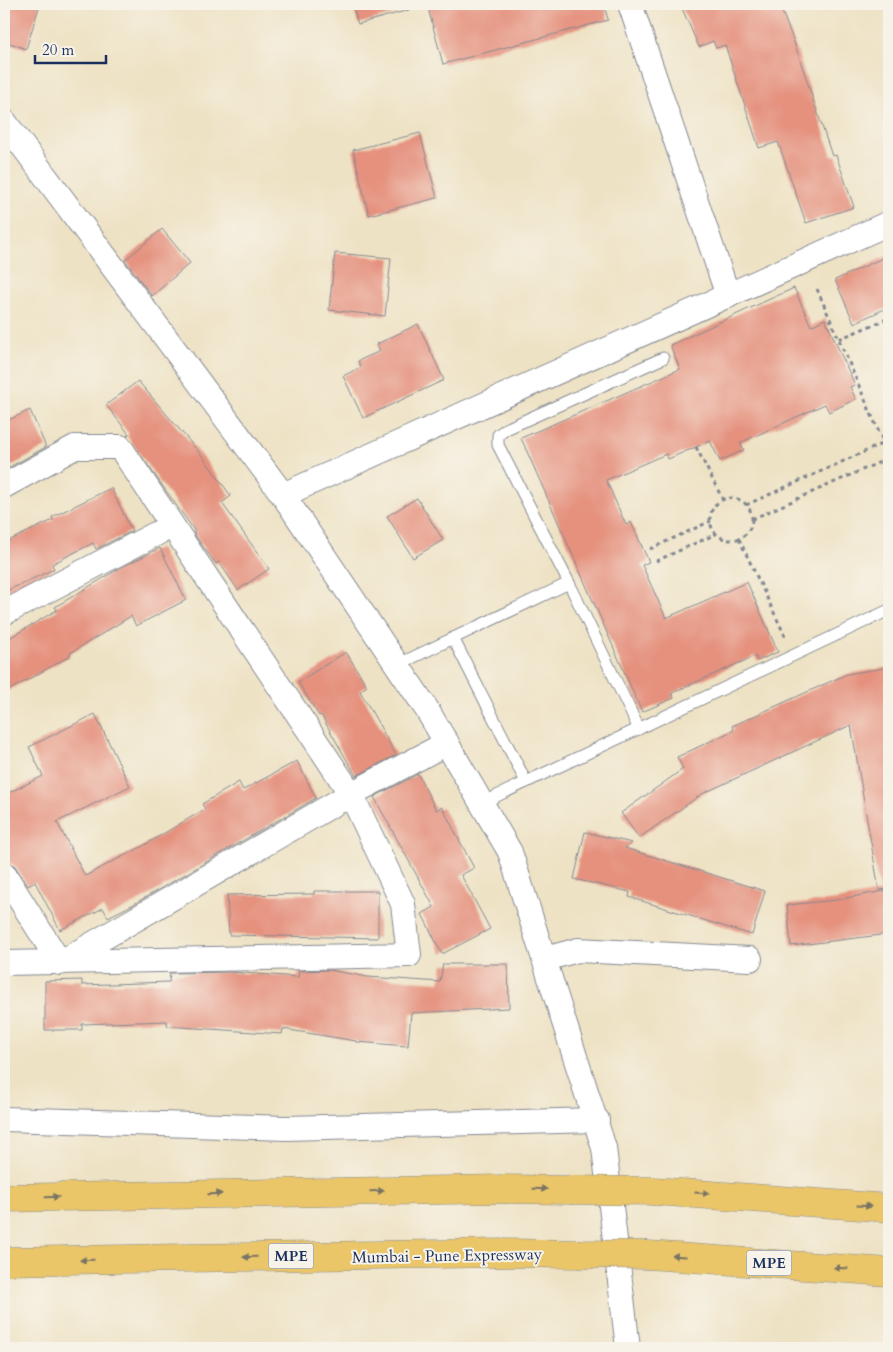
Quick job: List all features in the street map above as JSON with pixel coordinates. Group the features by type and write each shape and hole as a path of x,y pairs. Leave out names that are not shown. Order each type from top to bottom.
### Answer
{"highway":[{"path":"4,1198 503,1189 654,1191 889,1208"},
{"name":"Mumbai - Pune Expressway","path":"4,1261 502,1253 648,1255 889,1272"}],"street":[{"path":"630,4 728,296"},
{"path":"4,120 283,495 397,665 447,744 510,852 597,1120 604,1148 628,1348"},
{"path":"283,495 889,223"},
{"path":"4,486 75,447 120,447 351,794 403,904 409,955 4,963"},
{"path":"4,613 171,526"},
{"path":"60,963 351,794 447,744"},
{"path":"4,874 60,963"},
{"path":"545,959 578,950 750,959"},
{"path":"4,1119 286,1128 597,1120"}],"lane":[{"path":"639,729 569,583 498,444 498,435 506,429 663,358"},
{"path":"397,665 569,583"},
{"path":"482,803 889,610"},
{"path":"453,638 526,782"}],"path":[{"path":"752,519 889,456 817,289"},
{"path":"839,339 889,318"},
{"path":"746,505 884,443"},
{"path":"696,447 723,500"},
{"path":"723,500 738,500 749,508 752,519 750,529 739,539 725,539 716,534 710,522 714,507 723,500"},
{"path":"650,549 710,522"},
{"path":"656,561 716,534"},
{"path":"739,539 794,656"}],"building":[{"path":"4,4 40,4 26,49 4,41"},
{"path":"352,4 408,4 409,10 358,24"},
{"path":"427,4 604,4 608,20 443,64"},
{"path":"680,4 779,4 794,42 832,156 836,155 854,207 806,223 778,142 759,148 725,45 716,48 713,41 699,47"},
{"path":"420,133 437,198 369,215 353,150"},
{"path":"162,229 190,263 152,296 125,260"},
{"path":"335,253 391,258 385,316 329,310"},
{"path":"889,255 889,307 854,323 835,280"},
{"path":"794,288 811,326 825,319 855,385 850,387 856,399 829,412 825,404 740,443 744,450 720,461 710,441 668,459 666,454 606,480 626,525 631,522 649,562 642,565 666,618 747,582 778,652 757,661 755,656 672,693 674,698 642,712 521,438 680,369 670,345"},
{"path":"418,324 444,380 363,418 343,376 361,367 358,361 380,351 377,344"},
{"path":"138,381 203,457 231,496 222,503 269,569 238,590 219,562 216,564 194,534 194,530 127,436 129,434 106,405"},
{"path":"30,410 46,447 4,470 4,422"},
{"path":"111,488 132,531 96,549 93,543 52,564 54,569 4,592 4,543 53,520 52,517"},
{"path":"417,498 443,540 413,558 387,516"},
{"path":"160,548 186,600 136,626 131,616 69,654 70,656 4,693 4,641 57,610 55,607 120,568"},
{"path":"346,652 367,686 360,691 396,755 356,776 321,715 319,716 298,682"},
{"path":"889,667 889,889 879,890 851,725 702,794 639,838 621,813 683,769 677,757 734,730 732,726 847,674"},
{"path":"95,714 130,786 57,822 85,876 141,847 205,809 202,804 239,782 243,790 297,761 316,798 134,904 108,917 103,908 60,930 35,882 28,886 15,866 4,860 4,795 43,776 29,747"},
{"path":"418,774 436,810 442,807 474,868 461,875 490,929 442,954 422,914 434,907 374,797"},
{"path":"585,832 632,843 625,848 765,891 752,935 629,897 630,892 574,879"},
{"path":"889,890 889,934 791,946 787,905 836,900"},
{"path":"314,891 378,891 378,938 229,935 227,895 314,894"},
{"path":"443,964 508,964 509,1008 411,1013 408,1046 356,1042 283,1029 282,1034 167,1026 167,1021 82,1024 82,1030 45,1030 45,981 82,980 82,985 169,982 170,973 230,972 298,977 299,971 329,970 368,977 440,982"}]}
